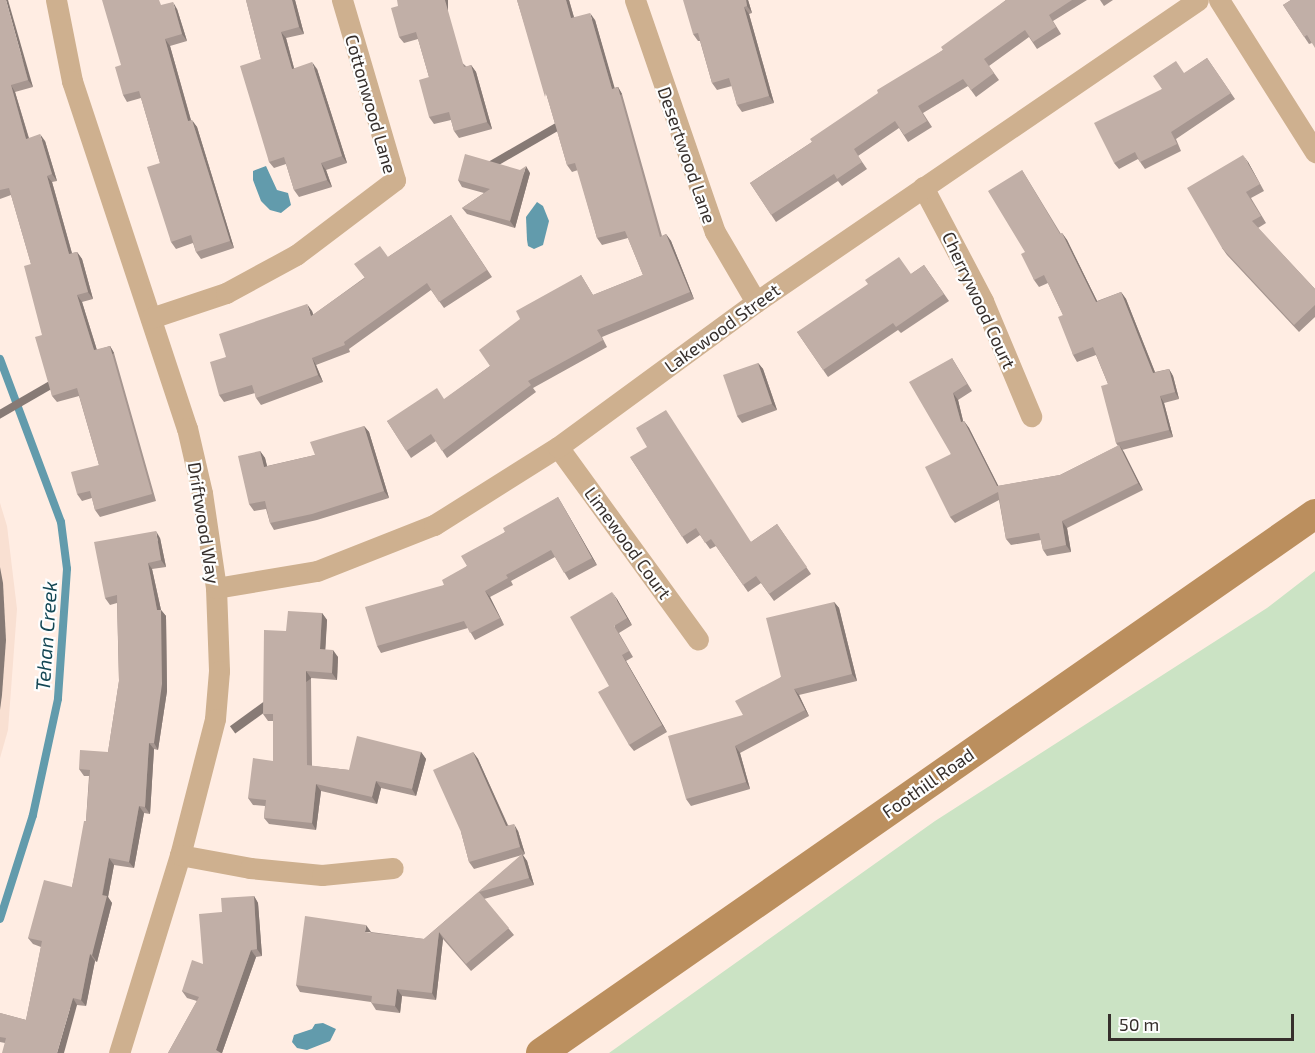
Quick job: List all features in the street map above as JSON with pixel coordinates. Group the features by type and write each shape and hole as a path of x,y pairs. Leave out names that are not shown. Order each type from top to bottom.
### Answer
{"main road":[{"name":"Foothill Road","path":"541,1053 1315,514"}],"street":[{"name":"Driftwood Way","path":"56,0 72,81 187,428 202,493 216,588 219,671 215,718 180,855 119,1053"},
{"name":"Cottonwood Lane","path":"151,318 226,292 296,255 395,180 342,0"},
{"name":"Desertwood Lane","path":"635,0 715,232 756,302"},
{"name":"Lakewood Street","path":"216,588 317,571 434,525 558,447 756,302 1197,0"},
{"path":"1219,0 1315,152"},
{"name":"Cherrywood Court","path":"923,187 983,301 1031,416"},
{"name":"Limewood Court","path":"558,447 698,640"},
{"path":"180,855 250,868 322,875 393,868"}],"shaded area":[{"path":"0,503 7,526 17,609 8,730 0,758"}],"green space":[{"path":"1315,571 1315,1053 609,1053 935,821 1267,608"}],"water":[{"path":"266,166 277,190 288,193 291,205 281,213 270,210 261,201 253,180 253,171"},
{"path":"537,202 543,206 549,221 543,245 534,249 528,246 526,217"},
{"path":"323,1023 336,1029 330,1041 307,1050 297,1048 292,1042 294,1035 312,1029 315,1024"}],"building":[{"path":"0,0 6,0 28,80 11,85 26,139 40,134 52,174 47,176 69,254 77,252 88,292 77,295 94,350 110,346 152,494 95,510 90,491 77,494 71,472 99,465 77,388 52,396 35,337 42,335 24,266 31,264 9,188 0,190"},
{"path":"102,0 159,0 161,5 173,2 182,34 165,39 188,121 192,120 230,241 196,252 191,235 171,242 147,167 160,163 139,91 123,95 115,67 121,65"},
{"path":"246,0 292,0 299,27 281,32 292,69 312,62 342,156 321,163 327,180 294,190 284,157 269,162 240,66 261,59"},
{"path":"397,0 445,0 464,67 471,65 487,122 454,131 449,112 429,117 419,80 429,77 416,32 399,37 391,8 398,6"},
{"path":"517,0 566,0 571,18 590,13 612,89 618,87 660,237 666,234 690,292 597,330 603,340 528,381 531,385 442,451 431,434 406,451 387,421 437,388 444,399 490,366 479,350 520,319 516,311 581,275 593,295 643,275 625,231 597,238 575,163 567,165"},
{"path":"683,0 746,0 747,6 744,7 769,96 737,105 729,78 712,83 698,33 693,34"},
{"path":"1006,0 1072,0 1049,15 1056,27 1033,42 1025,30 984,59 994,73 971,90 963,79 918,106 927,121 904,135 895,121 854,149 862,162 837,179 834,174 771,215 750,183 812,142 810,139 878,93 877,90 943,50 941,47"},
{"path":"1291,0 1315,0 1315,48 1307,35 1304,37 1283,5"},
{"path":"1207,58 1231,93 1171,132 1177,144 1140,162 1135,152 1114,163 1094,123 1162,89 1153,76 1176,61 1184,73"},
{"path":"465,154 520,170 526,166 510,221 462,208 490,189 458,180"},
{"path":"1243,155 1260,184 1246,192 1261,216 1252,221 1315,289 1315,305 1294,325 1222,248 1187,188"},
{"path":"1022,170 1060,234 1062,233 1096,302 1121,292 1153,373 1169,369 1175,392 1160,396 1169,430 1116,443 1101,386 1108,384 1093,347 1073,355 1058,317 1063,315 1044,275 1034,280 1021,254 1025,252 988,191"},
{"path":"451,215 487,270 439,302 427,283 344,342 345,345 312,358 318,375 256,398 252,385 219,395 210,362 226,357 219,334 307,304 311,316 365,278 354,264 380,246 388,257"},
{"path":"899,257 911,274 924,265 944,294 896,327 893,323 823,370 797,332 868,284 865,280"},
{"path":"952,358 967,384 953,393 961,422 964,421 997,486 1060,475 1119,445 1138,483 1062,521 1066,545 1043,550 1039,533 1006,539 998,492 950,517 925,467 951,454 909,382"},
{"path":"758,363 772,404 737,416 723,375"},
{"path":"666,410 751,542 777,524 807,567 769,594 756,576 743,585 711,539 705,543 696,528 682,537 630,457 647,447 636,428"},
{"path":"364,426 384,491 312,514 270,523 265,501 249,504 238,456 260,451 264,467 315,455 310,442"},
{"path":"558,497 592,558 564,573 551,550 506,575 508,578 485,591 500,618 470,633 464,621 377,646 365,607 444,585 442,580 467,566 461,556 505,532 503,528"},
{"path":"156,531 161,560 148,563 157,610 161,610 162,684 154,743 149,743 145,807 139,806 129,862 109,858 102,895 107,896 92,955 90,954 81,1000 73,998 57,1053 2,1053 6,1038 0,1037 0,1013 26,1020 42,941 28,938 44,880 72,887 84,821 86,821 90,770 79,769 80,750 108,752 119,681 117,595 105,598 94,542"},
{"path":"612,592 627,618 614,626 629,651 622,655 662,725 629,745 598,692 609,686 570,617"},
{"path":"834,602 852,674 794,689 805,710 735,746 746,782 686,799 668,736 743,715 735,701 781,677 766,618"},
{"path":"288,611 322,613 320,649 333,650 332,673 306,671 307,765 349,770 357,736 421,752 412,789 376,781 372,797 316,784 312,823 264,818 266,800 248,798 253,758 273,761 273,714 263,714 264,630 286,631"},
{"path":"473,752 506,826 514,824 520,847 469,862 461,832 433,770"},
{"path":"522,854 529,878 479,892 509,928 466,964 439,932 432,993 397,989 395,1006 371,1003 372,996 296,985 305,916 366,925 365,932 424,939"},
{"path":"254,896 257,949 251,950 216,1050 221,1053 168,1053 199,997 182,991 192,960 203,964 199,914 222,912 221,898"}],"waterway":[{"name":"Tehan Creek","path":"0,359 61,522 67,569 58,699 33,815 0,919"}]}
